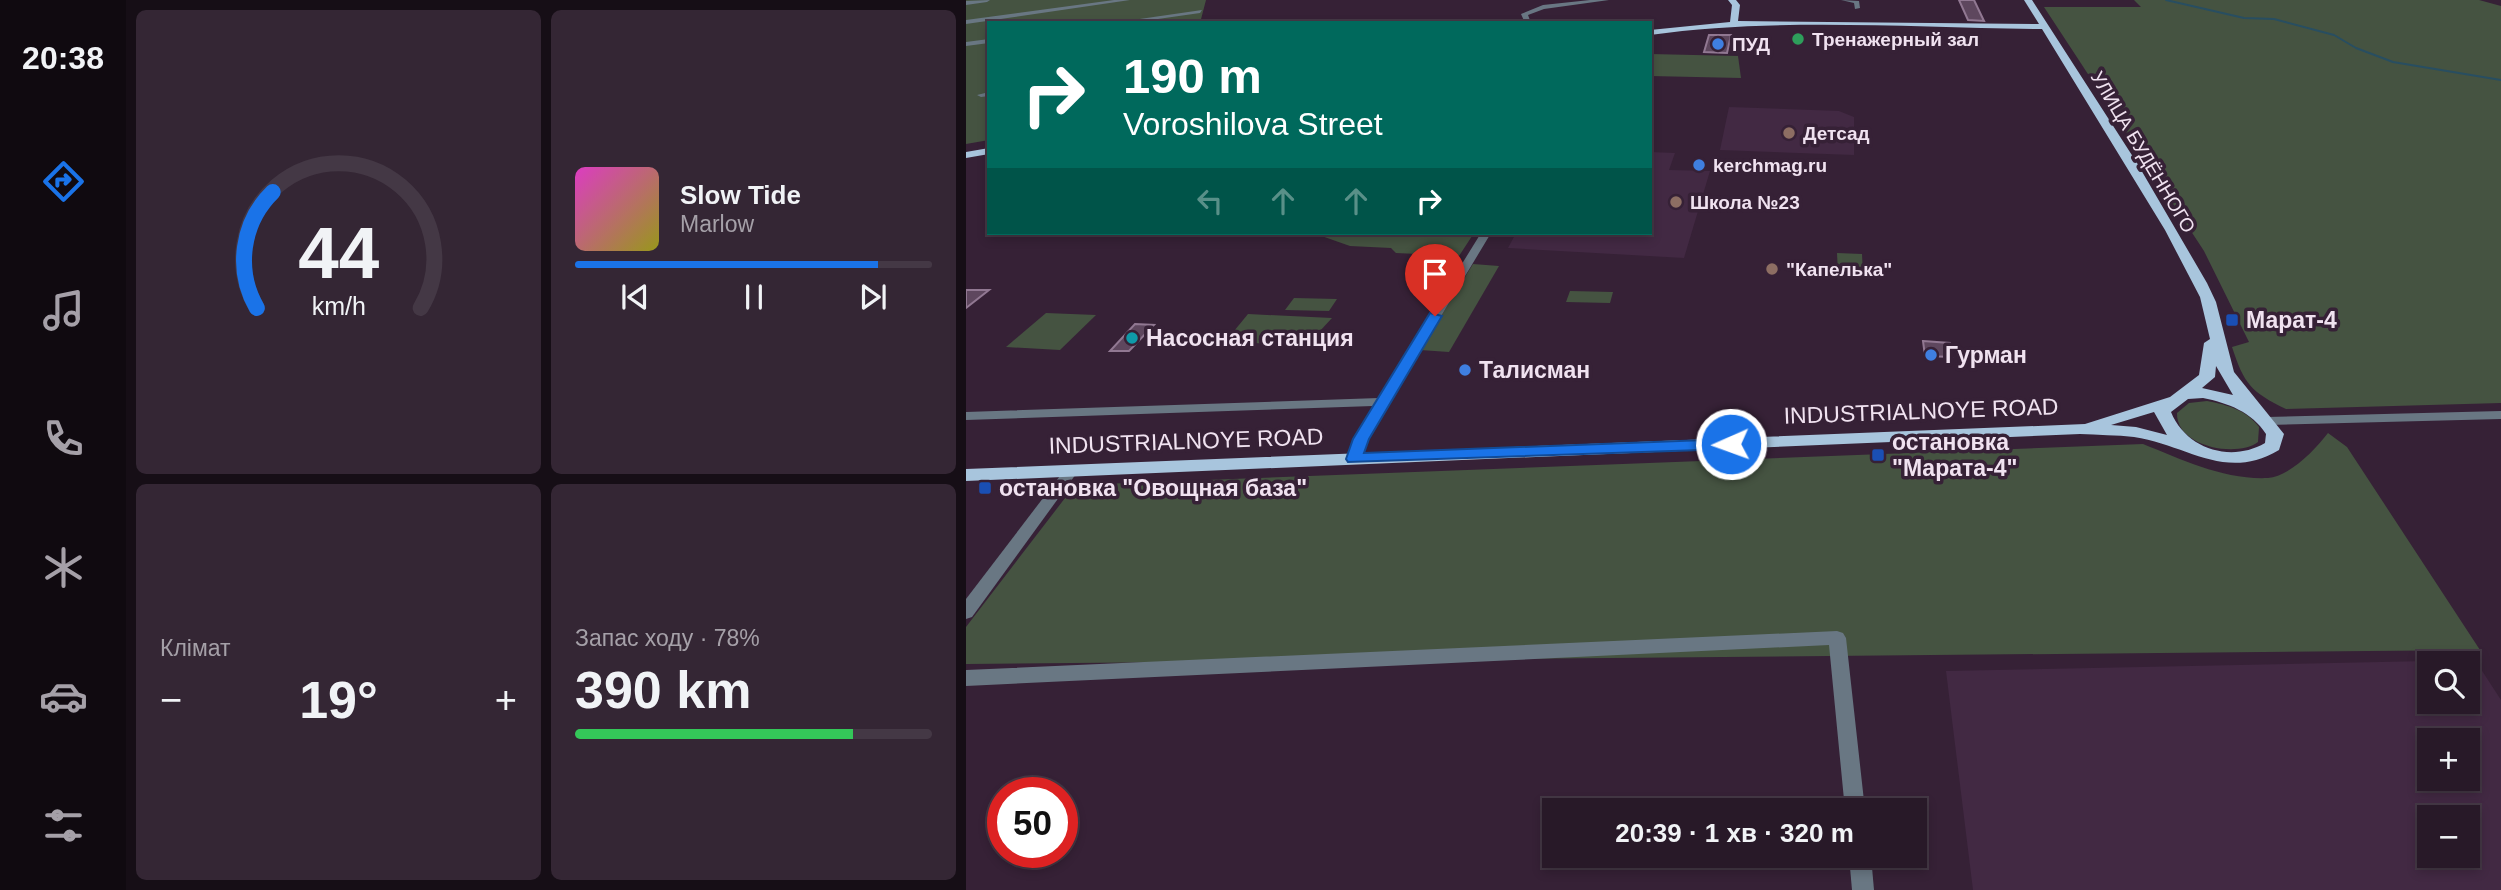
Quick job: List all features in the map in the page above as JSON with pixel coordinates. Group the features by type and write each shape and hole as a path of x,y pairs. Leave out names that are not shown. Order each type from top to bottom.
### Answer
{"main road":[{"path":"1732,0 1736,5 1734,23"},
{"name":"УЛИЦА БУДЁННОГО","path":"2028,0 2163,215 2209,302 2229,382 2262,416"},
{"path":"1652,33 1734,23 2045,27"},
{"path":"966,155 987,151"},
{"path":"2198,450 2178,438 2165,424 2162,411 2207,377 2214,329"},
{"path":"2223,396 2262,416 2275,434 2273,446 2262,455 2232,458 2136,432 2080,429 2177,398 2223,396"},
{"name":"INDUSTRIALNOYE ROAD","path":"966,475 2080,429"}],"street":[{"path":"977,20 968,3 987,0"},
{"path":"966,22 1127,0"},
{"path":"1192,21 1200,11 1202,0"},
{"path":"1527,21 1524,15 1539,8 1606,0"},
{"path":"1844,0 1857,2 1857,8"},
{"path":"1129,21 1200,11"},
{"path":"966,44 987,41"},
{"path":"1354,459 1361,439 1485,235"},
{"path":"966,416 1383,402"},
{"path":"2262,416 2501,415"},
{"path":"966,612 1071,471"},
{"path":"966,678 1837,638 1854,798"},
{"path":"1861,868 1863,890"}],"shaded area":[{"name":"Детсад","path":"1729,107 1839,111 1854,117 1854,155 1720,150"},
{"name":"Школа №23","path":"1652,152 1675,153 1669,170 1710,171 1684,258 1508,248 1515,235 1652,235"},
{"path":"2417,661 2417,714 2480,714 2480,668 2501,700 2501,890 1973,890 1946,671"}],"green space":[{"path":"966,0 1206,0 1201,21 987,21 987,140 966,144"},
{"path":"2134,0 2479,0 2501,6 2501,403 2286,409 2250,386 2232,347 2249,342 2204,251 2044,7 2141,7"},
{"path":"1652,54 1738,56 1741,78 1652,76"},
{"path":"1319,235 1473,235 1459,256 1396,253 1391,248 1350,246"},
{"path":"1837,253 1862,254 1863,274 1838,274"},
{"path":"1473,264 1499,266 1449,352 1420,350"},
{"path":"1570,291 1613,292 1610,303 1566,302"},
{"path":"1294,298 1337,299 1329,311 1285,310"},
{"path":"1046,313 1096,315 1060,350 1006,347"},
{"path":"1248,314 1332,318 1307,345 1225,342"},
{"path":"2207,401 2248,416 2259,427 2258,442 2248,447 2223,449 2209,446 2186,434 2179,425 2177,413 2189,403"},
{"path":"2328,433 2347,447 2480,650 966,664 966,627 1075,485 2143,444 2220,472 2268,478 2285,473 2293,467"}],"building":[{"path":"1959,0 1974,0 1984,21 1968,20"},
{"name":"ПУД","path":"1709,35 1731,35 1727,53 1704,52"},
{"path":"966,290 989,290 966,308"},
{"name":"Насосная станция","path":"1135,324 1154,325 1129,351 1110,351"},
{"path":"1923,341 1950,343 1952,357 1925,356"}],"waterway":[{"path":"2166,0 2244,18 2274,19 2334,35 2356,48 2393,62 2501,80"}],"place":[{"name":"Тренажерный зал","path":"1798,39"},
{"name":"ПУД","path":"1718,44"},
{"name":"Детсад","path":"1789,133"},
{"name":"kerchmag.ru","path":"1699,165"},
{"name":"Школа №23","path":"1676,202"},
{"name":"\"Капелька\"","path":"1772,269"},
{"name":"Марат-4","path":"2232,320"},
{"name":"Насосная станция","path":"1132,338"},
{"name":"Гурман","path":"1931,355"},
{"name":"Талисман","path":"1465,370"},
{"name":"остановка \"Марата-4\"","path":"1878,455"},
{"name":"остановка \"Овощная база\"","path":"985,488"}],"route":[{"path":"1435,316 1361,439 1354,459 1731,444"}]}
